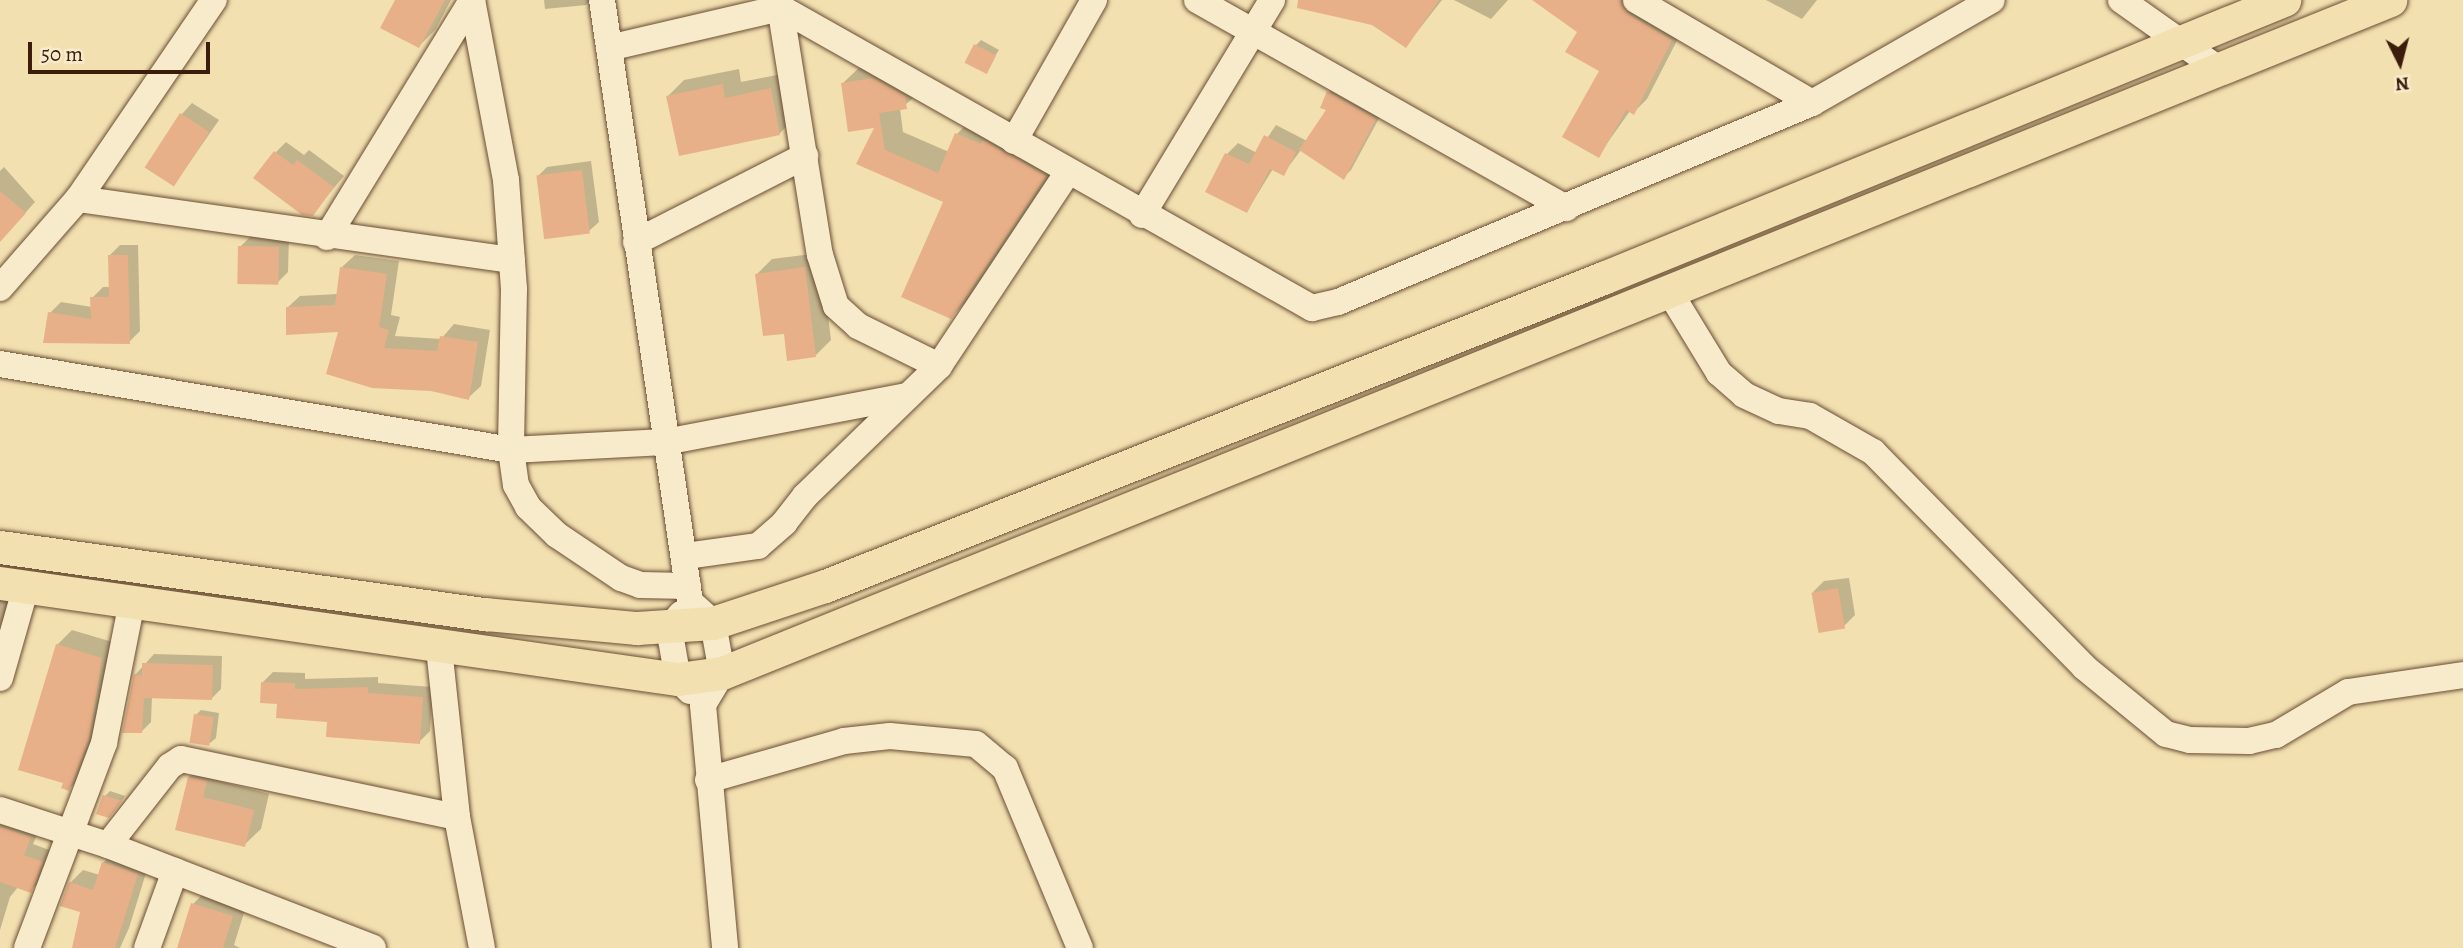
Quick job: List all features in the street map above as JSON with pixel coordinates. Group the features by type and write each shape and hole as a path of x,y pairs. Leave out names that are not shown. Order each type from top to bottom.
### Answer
{"main road":[{"path":"0,547 485,614 669,628 697,604 838,581 2284,0"},
{"path":"13,585 439,648 678,679 722,673 2390,0"}],"street":[{"path":"0,288 78,199 214,0"},
{"path":"327,237 472,0"},
{"path":"472,0 506,180 512,260 511,450 516,485 528,507 557,535 640,585 697,604"},
{"path":"602,0 665,442 697,604 722,673 703,705 725,948"},
{"path":"1014,141 1094,0"},
{"path":"1197,0 1566,208"},
{"path":"1142,215 1272,0"},
{"path":"1636,0 1812,103"},
{"path":"609,48 780,4 1142,215 1312,308 1338,302 1812,103 1992,0"},
{"path":"2121,0 2185,41 2220,70"},
{"path":"780,4 820,255 836,306 858,326 939,366"},
{"path":"636,242 804,156"},
{"path":"686,556 758,546 939,366 1068,172"},
{"path":"78,199 327,237 512,260"},
{"path":"1669,291 1719,373 1744,395 1779,411 1810,416 1873,452 2084,667 2166,734 2190,740 2249,741 2276,735 2348,692 2463,675"},
{"path":"0,364 511,450 665,442 907,396"},
{"path":"0,678 13,585"},
{"path":"27,948 104,743 132,602"},
{"path":"669,628 678,679 703,705"},
{"path":"439,648 457,817 482,948"},
{"path":"708,780 844,741 890,736 976,744 1005,768 1080,948"},
{"path":"108,845 170,766 181,759 457,817"},
{"path":"0,810 108,845 373,948"},
{"path":"147,948 175,871"}],"building":[{"path":"395,0 445,0 419,48 380,28"},
{"path":"1298,0 1439,0 1406,48 1372,25 1297,8"},
{"path":"1532,0 1620,0 1628,14 1672,40 1634,115 1626,110 1599,158 1562,137 1599,71 1565,52 1577,32"},
{"path":"974,44 996,55 987,74 964,63"},
{"path":"873,78 905,96 907,109 879,113 885,150 938,173 955,133 981,144 983,140 1046,176 951,319 901,297 943,202 856,164 874,128 848,132 841,83"},
{"path":"723,84 725,98 771,88 780,135 679,156 666,96"},
{"path":"1327,91 1376,119 1344,180 1299,150 1326,110 1320,108"},
{"path":"180,113 209,132 174,187 145,168"},
{"path":"1264,135 1296,152 1284,176 1270,169 1247,213 1205,192 1225,153 1249,164"},
{"path":"274,151 293,165 297,160 334,187 313,216 302,215 253,178"},
{"path":"582,170 590,234 544,239 536,176"},
{"path":"0,191 26,213 0,242"},
{"path":"238,246 279,247 278,285 237,284"},
{"path":"108,255 128,255 130,344 43,343 48,312 91,319 90,297 109,297"},
{"path":"340,267 387,274 379,327 389,330 384,348 437,351 440,336 478,342 469,400 431,391 372,388 326,374 338,332 286,335 286,307 335,305"},
{"path":"805,267 816,357 787,361 784,334 763,336 755,274"},
{"path":"1838,588 1845,628 1819,633 1811,593"},
{"path":"56,644 102,658 89,739 69,791 61,788 63,783 18,770"},
{"path":"142,663 213,665 212,700 144,698 142,733 122,733 134,674 142,676"},
{"path":"261,682 295,683 295,689 368,687 368,693 423,697 420,744 326,737 327,722 276,718 277,704 260,703"},
{"path":"194,714 214,717 209,746 189,743"},
{"path":"188,777 207,781 203,797 254,810 245,847 175,830"},
{"path":"103,795 122,801 109,818 96,814"},
{"path":"0,827 31,837 24,855 43,862 31,893 0,882"},
{"path":"102,862 138,874 115,948 72,948 80,912 60,906 69,882 93,890"},
{"path":"191,903 233,916 223,948 177,948"}]}
